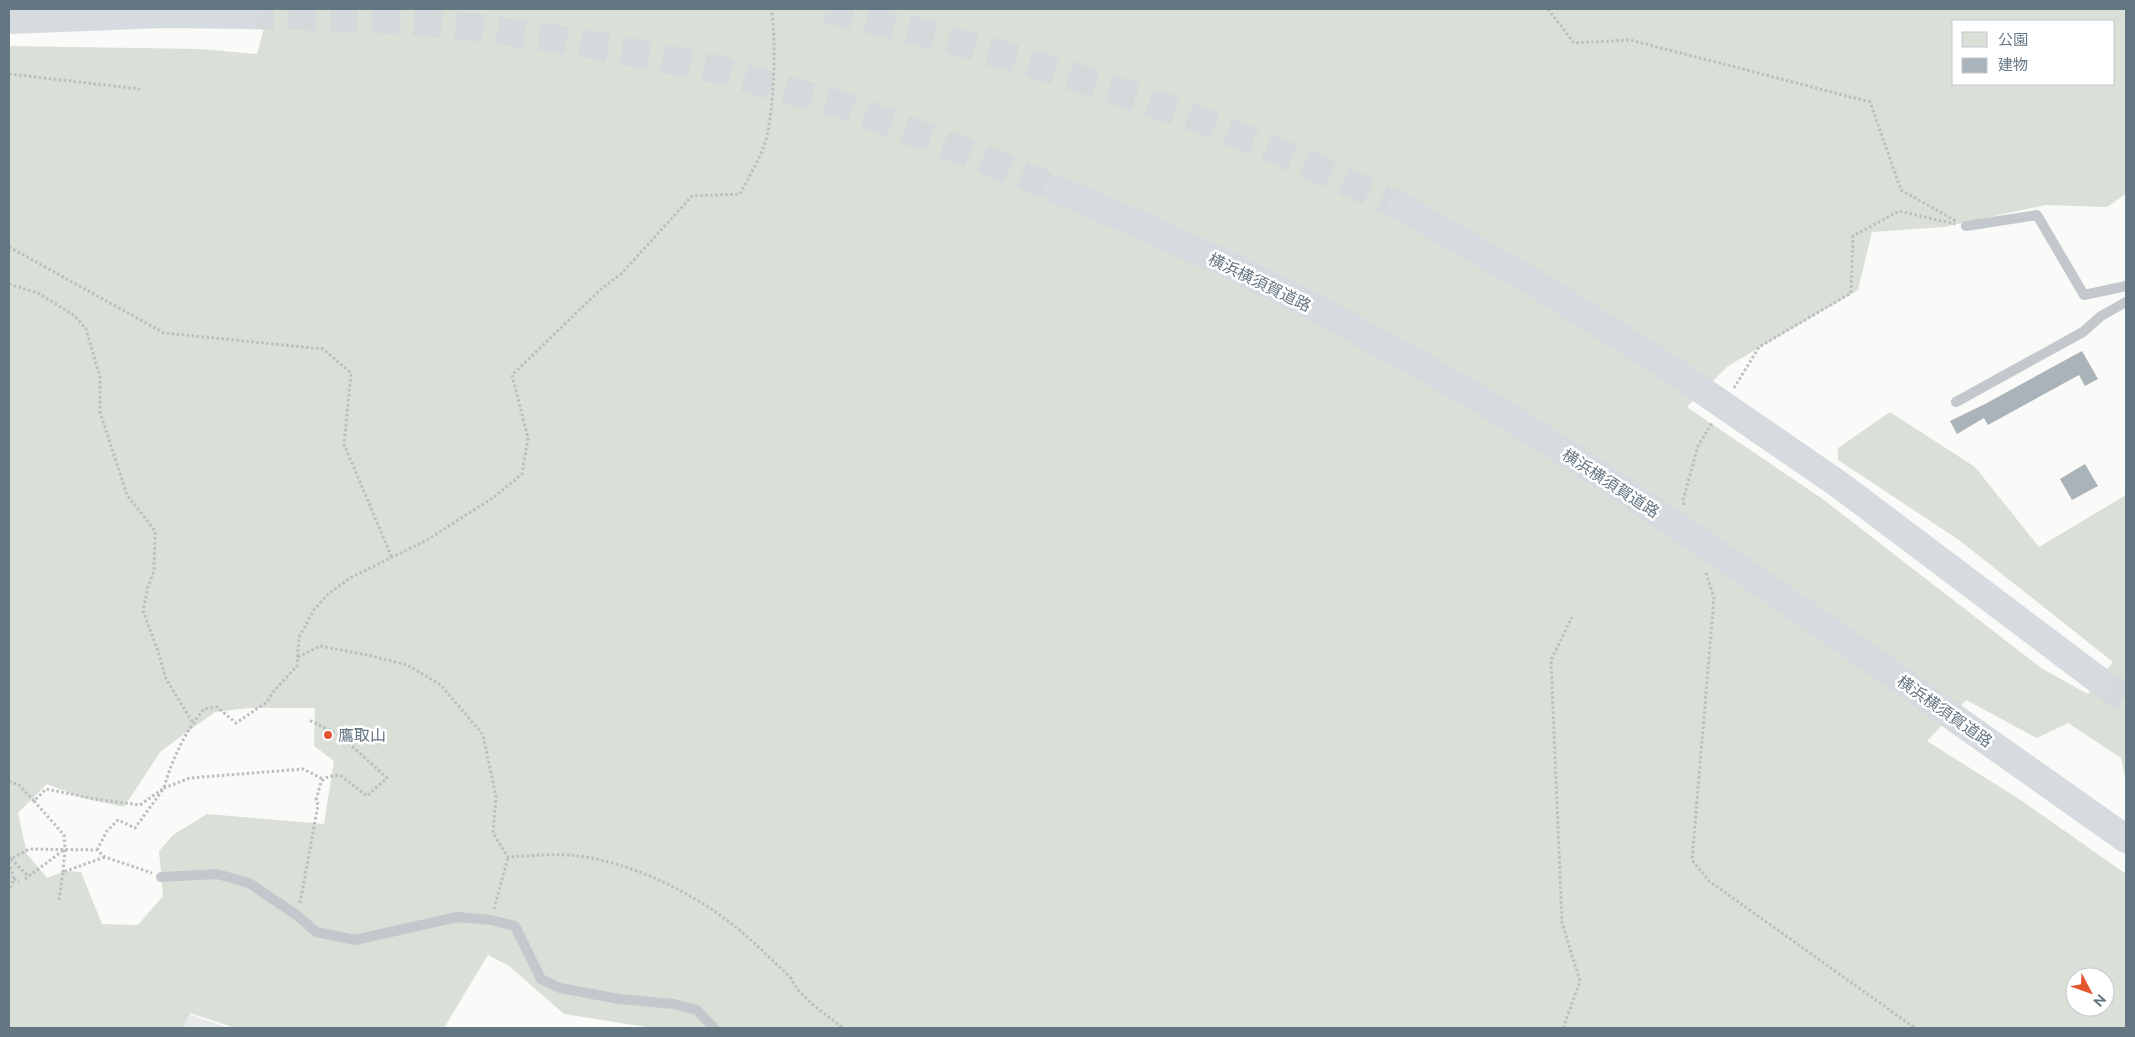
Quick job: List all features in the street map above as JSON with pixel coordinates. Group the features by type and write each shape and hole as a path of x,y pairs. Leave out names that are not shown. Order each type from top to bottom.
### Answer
{"highway":[{"path":"9,20 164,14 246,16"},
{"name":"横浜横須賀道路","path":"1058,190 1132,220 1262,281 1373,339 1423,367 1603,476 1822,624 2126,839"},
{"path":"1401,207 1538,285 1666,366 1841,486 2101,682"}],"lane":[{"path":"1966,226 2037,215 2084,295 2126,286"},
{"path":"1956,402 2083,332 2102,316 2126,302"},
{"path":"161,876 216,874 249,884 298,916 316,932 355,940 457,918 491,920 515,926 528,949 541,979 560,988 619,999 674,1004 697,1010 714,1028"}],"path":[{"path":"97,850 107,831 118,820 135,828 164,788 170,765 193,723 204,708 217,707 236,723 267,702 273,692 296,666 299,637 314,610 328,594 350,578 426,540 487,502 522,474 528,438 512,375 600,290 621,274 692,196 740,194 765,145 771,103 774,24 771,9"},
{"path":"1548,9 1574,43 1630,40 1870,102 1901,190 1966,226"},
{"path":"9,74 140,89"},
{"path":"9,247 164,333 323,349 351,373 344,444 392,558"},
{"path":"9,284 38,293 75,316 86,329 100,377 100,412 127,495 155,531 154,571 148,587 143,611 158,651 166,680 193,723"},
{"path":"1563,1028 1580,981 1562,923 1551,660 1572,617"},
{"path":"298,657 320,646 368,655 407,666 440,685 483,735 496,797 493,833 508,857 491,920"},
{"path":"34,801 46,789 95,799 140,805 164,788 190,778 303,769 323,779 340,775 367,796 387,778 341,736 309,720"},
{"path":"298,916 318,804 316,800 323,779"},
{"path":"9,781 18,785 64,835 65,849 59,900"},
{"path":"10,860 29,849 97,850 105,857 161,876"},
{"path":"10,860 26,878 65,849"},
{"path":"508,857 570,856 600,860 667,885 699,901 733,925 790,976 794,984 811,1003 842,1028"},
{"path":"63,872 105,857"},
{"path":"10,860 10,871 14,879 20,882"},
{"path":"9,890 14,879"}],"shaded area":[{"path":"175,1009 229,1028 168,1028"}],"green space":[{"path":"269,9 2126,9 2126,194 2107,207 2046,205 1944,227 1872,232 1858,290 1728,366 1687,407 1824,500 2041,668 2088,694 2113,662 1959,540 1838,460 1838,448 1890,412 1975,467 2039,547 2126,495 2126,781 2121,758 2068,723 2037,738 1966,700 1927,741 2022,801 2126,874 2126,1028 653,1028 564,1014 509,966 488,955 444,1028 235,1028 190,1013 183,1028 9,1028 9,46 201,49 257,54","holes":["249,708 315,708 314,746 334,761 324,824 207,814 173,835 159,851 163,896 138,925 102,924 81,872 64,871 47,878 27,854 18,813 47,784 82,798 124,807 161,751 215,712"]}],"building":[{"path":"2082,351 2098,379 2085,386 2079,375 1988,425 1984,418 1957,434 1950,421"},
{"path":"2085,464 2098,486 2072,500 2060,479"}],"tunnel":[{"path":"826,9 1004,55 1135,97 1206,122 1263,145 1401,207"},
{"path":"246,15 365,18 474,27 579,42 711,68 844,106 969,153 1058,190"},
{"path":"2101,682 2126,700"}],"place":[{"name":"鷹取山","path":"328,735"}]}
